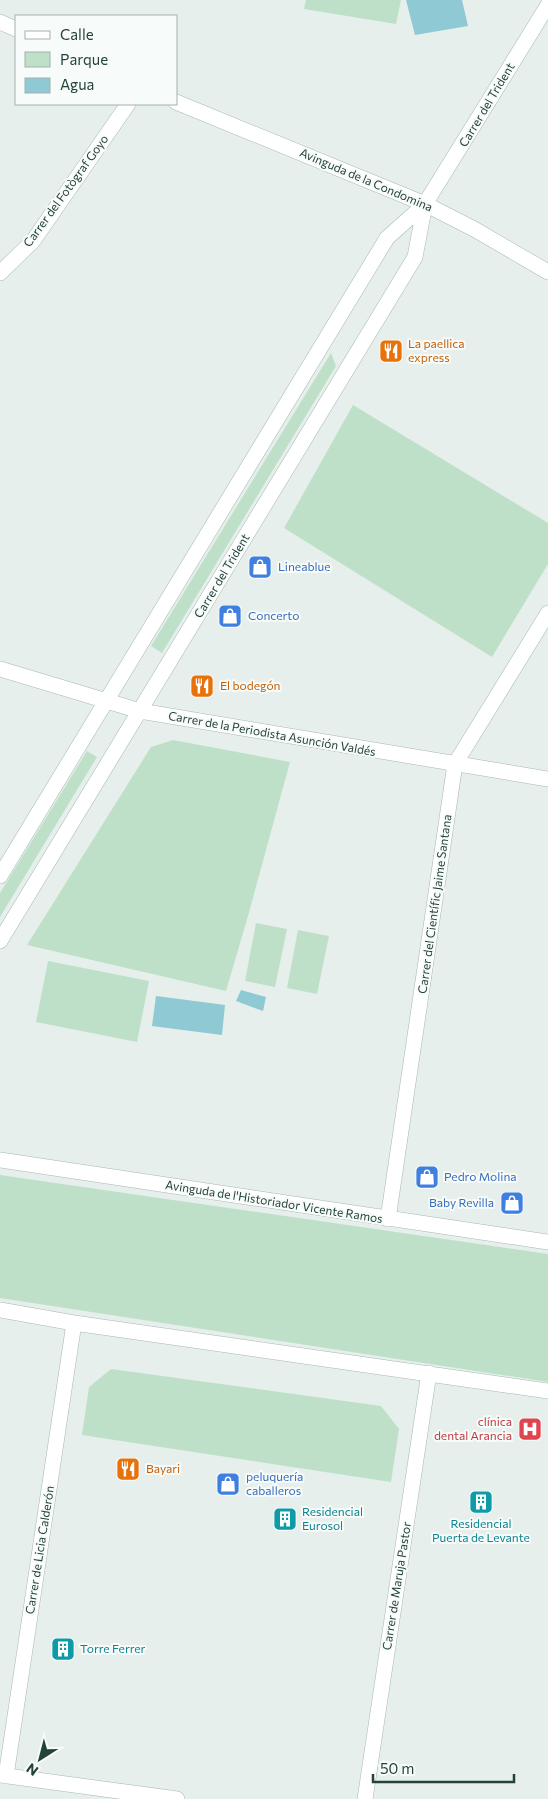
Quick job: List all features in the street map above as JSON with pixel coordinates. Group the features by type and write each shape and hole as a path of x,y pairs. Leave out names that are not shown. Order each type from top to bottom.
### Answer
{"street":[{"name":"Carrer del Trident","path":"0,876 387,238 426,204 548,5"},
{"path":"0,22 15,30"},
{"name":"Avinguda de la Condomina","path":"178,103 426,204 474,229 548,272"},
{"name":"Carrer del Fotògraf Goyo","path":"0,273 33,241 127,105"},
{"name":"Carrer del Trident","path":"0,941 415,257 426,204"},
{"name":"Carrer del Científic Jaime Santana","path":"388,1219 455,764 548,614"},
{"name":"Carrer de la Periodista Asunción Valdés","path":"0,669 140,711 548,780"},
{"name":"Avinguda de l'Historiador Vicente Ramos","path":"0,1160 548,1242"},
{"path":"0,1310 74,1323 429,1372 548,1391"},
{"name":"Carrer de Licia Calderón","path":"3,1776 74,1323"},
{"name":"Carrer de Maruja Pastor","path":"365,1799 429,1372"},
{"path":"3,1776 177,1799"}],"green space":[{"path":"306,0 401,0 396,24 304,9"},
{"path":"331,353 336,366 162,653 151,646"},
{"path":"353,405 548,523 548,564 492,657 284,528"},
{"path":"173,740 290,762 226,991 27,945 151,747"},
{"path":"87,751 97,757 0,917 0,893"},
{"path":"256,923 287,929 275,987 245,981"},
{"path":"298,930 329,936 317,994 287,988"},
{"path":"48,961 149,981 137,1042 36,1022"},
{"path":"0,1175 548,1254 548,1382 0,1298"},
{"path":"111,1369 381,1406 399,1429 391,1482 82,1435 89,1387"}],"water":[{"path":"406,0 462,0 468,26 415,35"},
{"path":"241,990 266,997 263,1011 236,1001"},
{"path":"156,996 225,1005 222,1035 152,1026"}],"place":[{"name":"La paellica express","path":"391,351"},
{"name":"Lineablue","path":"260,567"},
{"name":"Concerto","path":"230,616"},
{"name":"El bodegón","path":"202,686"},
{"name":"Pedro Molina","path":"427,1177"},
{"name":"Baby Revilla","path":"512,1203"},
{"name":"clínica dental Arancia","path":"530,1429"},
{"name":"Bayari","path":"128,1469"},
{"name":"peluquería caballeros","path":"228,1484"},
{"name":"Residencial Puerta de Levante","path":"481,1502"},
{"name":"Residencial Eurosol","path":"285,1519"},
{"name":"Torre Ferrer","path":"63,1649"}]}
